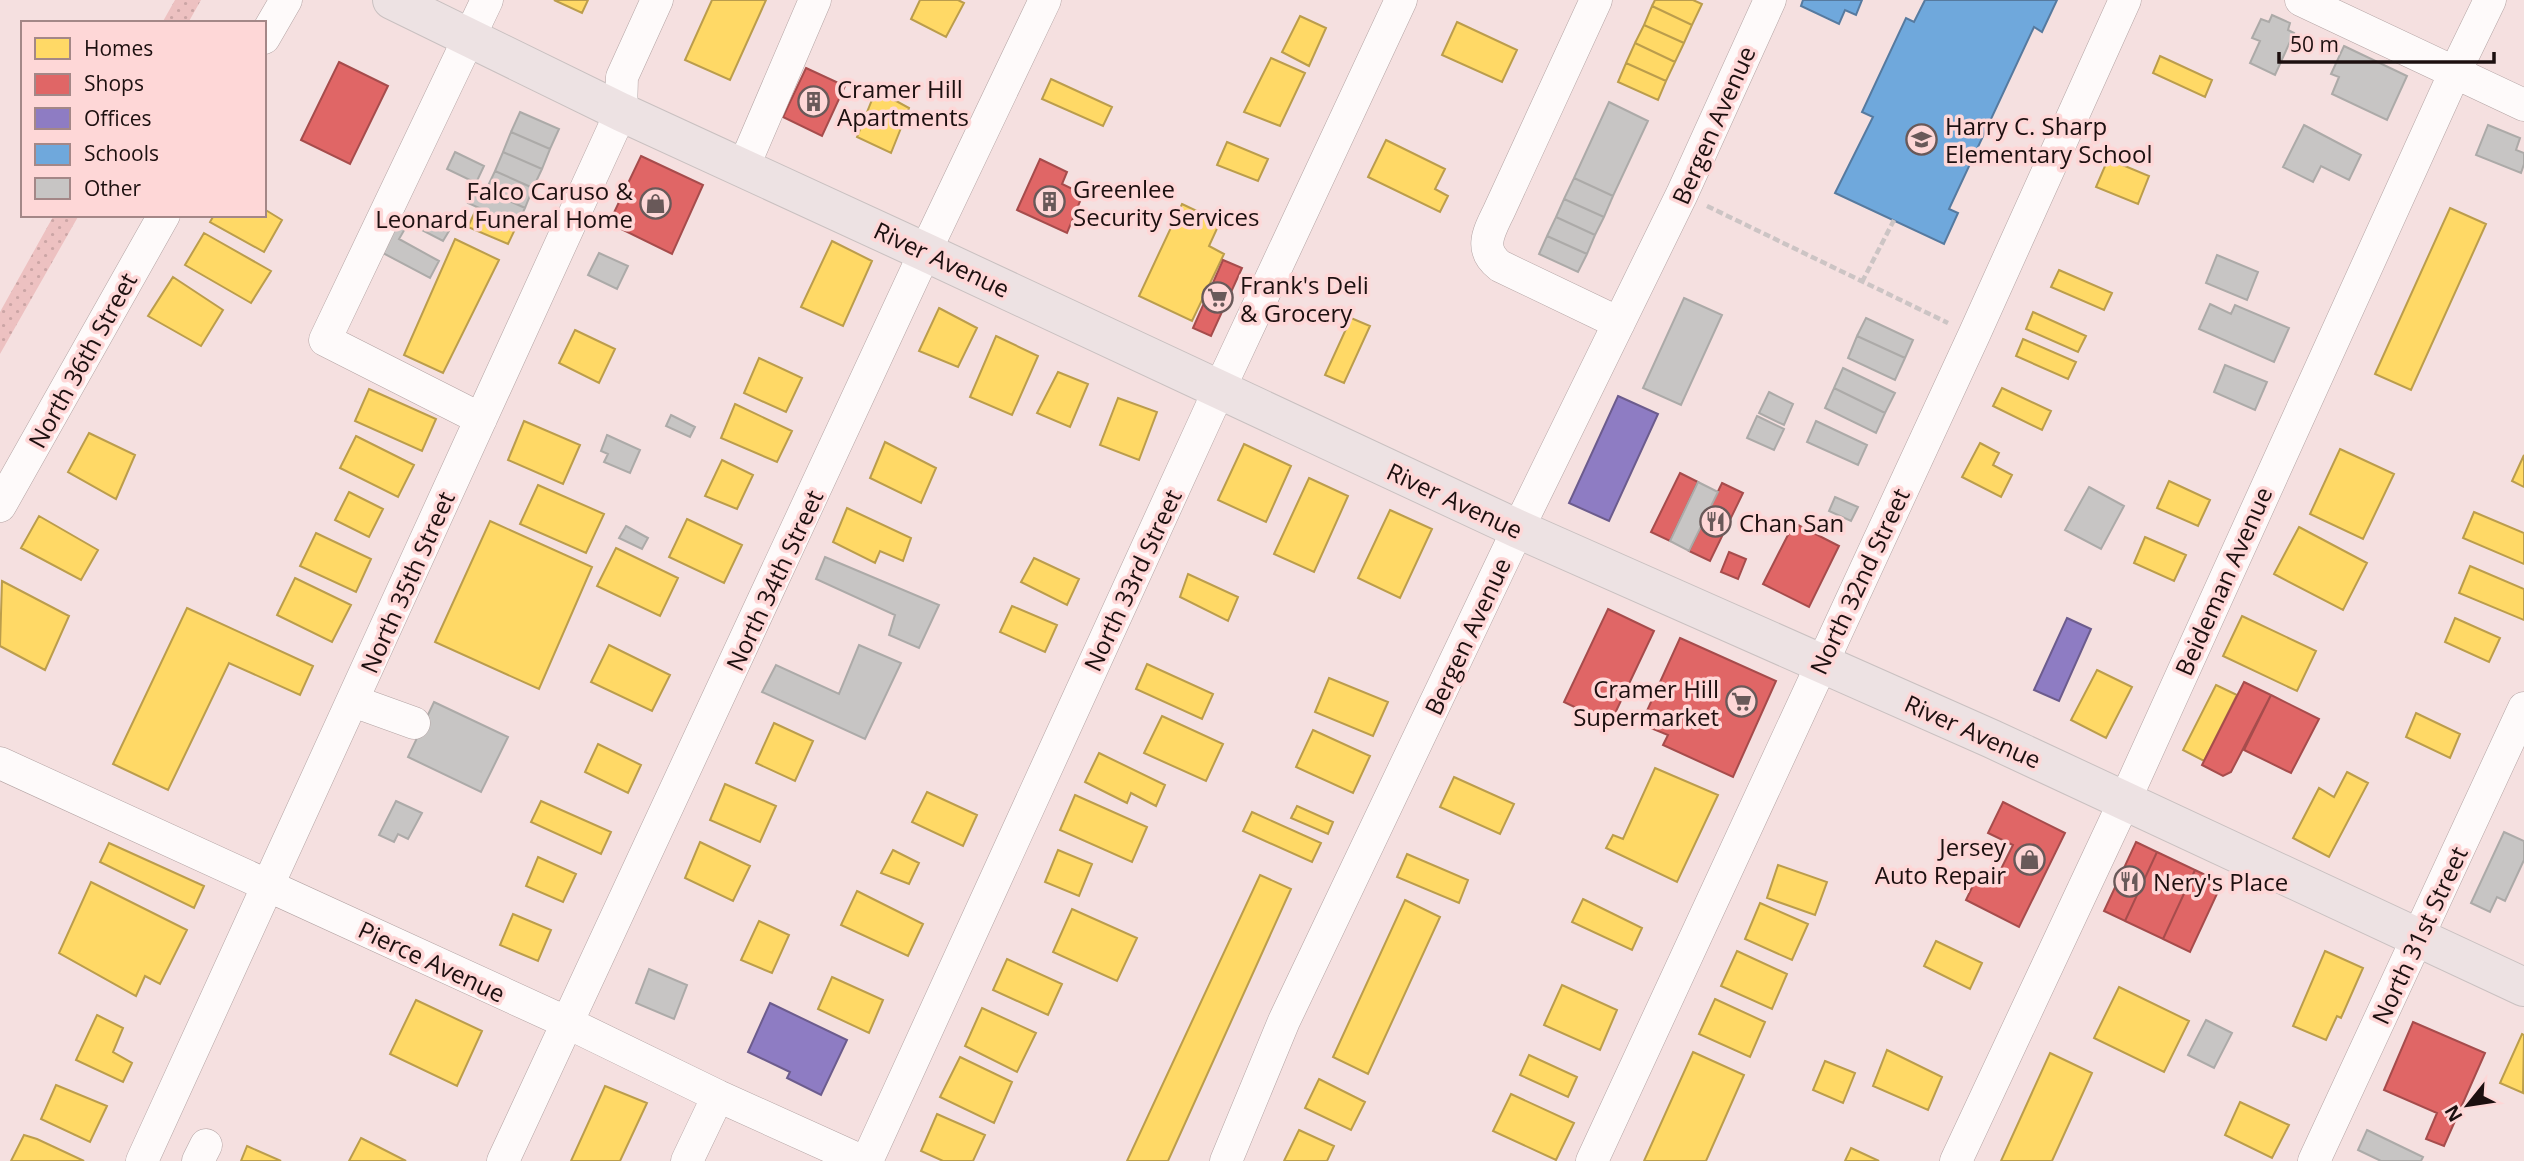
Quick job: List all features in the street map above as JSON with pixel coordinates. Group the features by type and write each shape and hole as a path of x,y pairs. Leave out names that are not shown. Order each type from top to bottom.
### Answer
{"main road":[{"name":"River Avenue","path":"392,0 621,113 925,252 1518,530 1821,662 2524,986"}],"street":[{"path":"266,35 286,0"},
{"path":"481,419 325,340 487,0"},
{"name":"North 35th Street","path":"142,1161 621,113 622,77 657,0"},
{"path":"743,168 816,0"},
{"name":"North 34th Street","path":"503,1161 925,252 1045,0"},
{"name":"North 33rd Street","path":"864,1161 1401,0"},
{"path":"1596,0 1495,219 1487,251 1490,258 1500,266 1619,323"},
{"name":"Bergen Avenue","path":"1226,1161 1284,1021 1682,194 1770,0"},
{"name":"North 32nd Street","path":"1592,1161 1974,335 2125,0"},
{"path":"2301,0 2524,105"},
{"name":"Beideman Avenue","path":"1956,1161 2125,800 2490,0"},
{"name":"North 36th Street","path":"0,506 163,217"},
{"path":"353,701 414,723"},
{"name":"North 31st Street","path":"2314,1161 2524,708"},
{"name":"Pierce Avenue","path":"0,763 864,1161"},
{"path":"687,1161 718,1096"}],"path":[{"path":"1682,194 1974,335"},
{"path":"1862,282 1894,220"}],"shaded area":[{"path":"175,0 201,0 189,21 163,21"},
{"path":"53,217 78,217 0,354 0,312"}],"building: Homes":[{"path":"554,0 588,0 582,13"},
{"path":"712,0 766,0 730,80 685,60"},
{"path":"920,0 958,0 964,3 946,37 911,19"},
{"path":"1655,0 1693,0 1702,4 1692,25 1652,6"},
{"path":"1652,6 1692,25 1684,43 1644,25"},
{"path":"1300,16 1326,28 1309,66 1282,52"},
{"path":"1457,22 1517,50 1502,82 1442,55"},
{"path":"1644,25 1684,43 1675,62 1635,43"},
{"path":"1635,43 1675,62 1666,81 1626,63"},
{"path":"2160,56 2212,80 2205,97 2153,73"},
{"path":"1271,58 1305,73 1280,126 1244,112"},
{"path":"1626,63 1666,81 1658,100 1618,82"},
{"path":"1051,79 1112,107 1103,126 1042,99"},
{"path":"876,90 909,108 891,153 857,137"},
{"path":"1386,140 1445,169 1435,189 1448,196 1440,212 1368,177"},
{"path":"1227,142 1268,159 1258,181 1217,165"},
{"path":"2108,159 2149,176 2138,204 2096,187"},
{"path":"1182,204 1220,222 1209,246 1224,254 1192,321 1139,296"},
{"path":"477,207 517,225 508,244 468,227"},
{"path":"2450,208 2486,224 2411,390 2375,374"},
{"path":"266,210 282,220 264,252 210,222 213,217 266,217"},
{"path":"204,233 271,271 251,303 185,265"},
{"path":"455,239 499,260 443,373 404,355"},
{"path":"832,241 872,261 843,326 801,307"},
{"path":"2059,270 2112,293 2104,310 2051,287"},
{"path":"173,277 223,310 201,346 148,316"},
{"path":"939,308 977,328 958,367 919,351"},
{"path":"2033,312 2086,336 2078,352 2026,329"},
{"path":"1351,318 1370,326 1344,383 1325,375"},
{"path":"575,330 615,349 599,383 559,363"},
{"path":"996,336 1038,356 1012,415 970,397"},
{"path":"2023,339 2076,362 2068,379 2016,356"},
{"path":"759,358 802,378 786,412 744,393"},
{"path":"1058,372 1088,384 1070,427 1037,413"},
{"path":"2002,388 2051,411 2042,430 1993,406"},
{"path":"369,389 436,419 422,451 355,421"},
{"path":"1118,398 1157,412 1139,460 1100,445"},
{"path":"735,404 792,431 777,462 721,438"},
{"path":"524,421 580,445 563,484 508,460"},
{"path":"89,433 135,455 116,499 68,472"},
{"path":"356,436 414,465 398,497 340,468"},
{"path":"885,442 936,468 921,503 870,478"},
{"path":"1980,443 1999,453 1993,465 2012,475 2001,497 1962,477"},
{"path":"1244,444 1291,466 1266,522 1218,500"},
{"path":"2340,449 2394,474 2363,539 2310,514"},
{"path":"2524,455 2524,487 2512,481"},
{"path":"722,460 753,475 737,509 705,496"},
{"path":"1309,478 1348,496 1314,572 1274,554"},
{"path":"2169,481 2210,500 2198,526 2157,508"},
{"path":"538,485 604,514 586,553 520,524"},
{"path":"349,492 383,509 369,537 335,520"},
{"path":"847,508 911,538 903,561 880,551 875,563 833,542"},
{"path":"1390,510 1432,529 1400,598 1358,578"},
{"path":"2474,512 2524,533 2524,564 2463,538"},
{"path":"39,516 98,550 81,580 21,548"},
{"path":"687,519 742,545 724,583 669,557"},
{"path":"490,521 592,567 539,689 435,642"},
{"path":"2299,527 2367,563 2343,610 2274,574"},
{"path":"316,533 371,559 356,592 300,566"},
{"path":"2145,537 2186,555 2174,581 2134,563"},
{"path":"616,548 678,578 660,616 597,586"},
{"path":"1034,558 1079,579 1067,605 1021,582"},
{"path":"2470,566 2524,589 2524,620 2459,593"},
{"path":"1188,574 1238,597 1228,621 1180,597"},
{"path":"295,578 351,605 332,642 277,615"},
{"path":"2,581 69,616 45,670 0,646"},
{"path":"1012,606 1057,625 1045,652 1000,632"},
{"path":"187,608 313,666 300,695 229,663 168,790 113,764"},
{"path":"2242,616 2316,651 2297,691 2223,656"},
{"path":"2455,618 2500,638 2489,662 2445,642"},
{"path":"609,645 670,675 652,711 591,682"},
{"path":"1147,664 1213,694 1202,719 1136,689"},
{"path":"2097,670 2132,687 2106,738 2071,720"},
{"path":"1329,678 1388,702 1373,736 1315,712"},
{"path":"2216,685 2237,695 2204,761 2183,750"},
{"path":"2416,713 2460,734 2450,758 2406,737"},
{"path":"1162,716 1223,744 1206,781 1144,753"},
{"path":"774,723 813,741 795,781 756,763"},
{"path":"1313,730 1370,756 1353,793 1296,767"},
{"path":"598,744 641,765 628,793 585,772"},
{"path":"1099,753 1165,785 1156,806 1131,793 1127,803 1085,782"},
{"path":"1655,768 1718,795 1677,882 1606,848 1613,835 1623,839"},
{"path":"2347,772 2368,783 2329,857 2293,838 2319,788 2334,797"},
{"path":"1454,777 1514,804 1500,834 1440,807"},
{"path":"725,784 776,806 760,842 710,820"},
{"path":"927,792 977,815 963,846 912,822"},
{"path":"1075,795 1147,827 1132,862 1060,830"},
{"path":"541,801 611,832 601,854 531,822"},
{"path":"1297,806 1333,822 1328,834 1291,818"},
{"path":"1252,812 1321,843 1312,862 1243,831"},
{"path":"700,842 750,866 733,901 685,878"},
{"path":"109,843 204,886 194,908 100,862"},
{"path":"893,850 919,863 909,884 881,873"},
{"path":"1058,850 1092,864 1079,896 1045,882"},
{"path":"1407,854 1468,880 1459,903 1397,877"},
{"path":"538,857 576,874 563,902 526,886"},
{"path":"1778,865 1827,882 1815,915 1767,898"},
{"path":"1260,875 1291,889 1168,1161 1127,1161"},
{"path":"91,882 187,930 160,984 145,976 136,996 59,953"},
{"path":"857,891 923,924 908,956 841,925"},
{"path":"1583,899 1642,928 1632,950 1572,922"},
{"path":"1405,900 1440,917 1368,1074 1333,1057"},
{"path":"1760,903 1808,924 1792,960 1745,939"},
{"path":"1072,909 1137,938 1117,981 1053,952"},
{"path":"513,914 551,930 538,961 500,945"},
{"path":"759,921 789,935 772,973 741,960"},
{"path":"1936,941 1982,963 1970,989 1924,966"},
{"path":"1737,951 1787,974 1772,1009 1721,986"},
{"path":"2325,951 2363,968 2341,1018 2337,1016 2326,1040 2293,1026"},
{"path":"1007,959 1062,984 1048,1015 993,990"},
{"path":"832,977 883,1000 869,1033 818,1009"},
{"path":"1562,985 1617,1010 1600,1050 1544,1025"},
{"path":"2119,987 2189,1021 2164,1072 2094,1038"},
{"path":"1715,999 1765,1022 1750,1057 1699,1034"},
{"path":"416,1000 482,1031 457,1086 390,1054"},
{"path":"982,1008 1036,1033 1017,1072 965,1046"},
{"path":"97,1015 123,1028 113,1052 132,1063 123,1082 76,1060"},
{"path":"2522,1034 2524,1035 2523,1093 2500,1083"},
{"path":"1887,1050 1942,1077 1928,1110 1873,1086"},
{"path":"1693,1052 1744,1075 1706,1161 1644,1161"},
{"path":"2050,1053 2092,1073 2052,1161 2001,1161"},
{"path":"1529,1055 1577,1077 1568,1097 1520,1075"},
{"path":"960,1057 1012,1082 994,1123 940,1097"},
{"path":"1825,1061 1855,1073 1843,1103 1813,1090"},
{"path":"1319,1079 1365,1102 1351,1130 1305,1108"},
{"path":"56,1085 107,1106 90,1142 41,1119"},
{"path":"605,1086 647,1103 620,1161 571,1161"},
{"path":"1511,1094 1574,1123 1556,1160 1493,1131"},
{"path":"2240,1102 2289,1125 2272,1158 2225,1135"},
{"path":"937,1114 985,1135 973,1161 943,1161 921,1151"},
{"path":"1299,1130 1334,1146 1327,1161 1284,1161"},
{"path":"24,1135 37,1139 84,1161 11,1161"},
{"path":"361,1138 406,1161 349,1161"},
{"path":"247,1146 281,1161 241,1161"},
{"path":"1851,1148 1879,1161 1845,1161"}],"building: Shops":[{"path":"339,62 388,86 350,164 301,140"},
{"name":"Cramer Hill Apartments","path":"806,68 845,86 822,136 783,117"},
{"name":"Falco Caruso & Leonard Funeral Home","path":"641,156 703,185 672,254 609,223"},
{"name":"Greenlee Security Services","path":"1040,159 1067,172 1062,184 1083,194 1067,233 1017,210"},
{"name":"Frank's Deli & Grocery","path":"1223,260 1242,268 1211,336 1193,328"},
{"path":"1680,473 1698,482 1670,541 1651,532"},
{"name":"Chan San","path":"1722,483 1743,493 1710,561 1689,551"},
{"path":"1794,523 1839,546 1809,607 1763,584"},
{"path":"1729,552 1746,559 1738,579 1721,572"},
{"path":"1608,609 1654,631 1610,724 1564,702"},
{"path":"1680,638 1776,681 1733,777 1663,745 1668,735 1641,724"},
{"path":"2244,682 2271,695 2231,772 2223,776 2202,765"},
{"path":"2271,695 2319,719 2291,773 2244,750"},
{"name":"Jersey Auto Repair","path":"2003,802 2065,833 2019,927 1966,900 1978,875 1994,883 2013,845 1988,833"},
{"name":"Nery's Place","path":"2136,842 2157,852 2125,921 2104,911"},
{"path":"2157,852 2195,870 2163,939 2125,921"},
{"path":"2195,870 2222,883 2190,952 2163,939"},
{"path":"2413,1022 2485,1053 2444,1146 2426,1139 2437,1113 2384,1090"}],"building: Offices":[{"path":"1618,396 1658,414 1609,521 1569,503"},
{"path":"2067,618 2091,629 2059,701 2034,690"},
{"path":"770,1003 847,1040 821,1095 787,1078 790,1072 748,1052"}],"building: Schools":[{"path":"1803,0 1862,0 1856,15 1845,10 1839,24 1801,6"},
{"name":"Harry C. Sharp Elementary School","path":"1925,0 2057,0 2042,32 2034,27 1949,209 1958,213 1944,244 1835,193 1873,117 1862,112 1906,18 1914,22"}],"building: Other":[{"path":"2272,15 2290,23 2288,30 2294,33 2275,75 2250,63 2260,41 2252,38 2261,19 2269,22"},
{"path":"2344,46 2407,76 2387,120 2332,94 2339,77 2331,74"},
{"path":"1609,102 1648,121 1613,196 1574,178"},
{"path":"520,112 559,129 550,149 511,132"},
{"path":"2304,125 2361,155 2349,180 2321,166 2313,182 2283,167"},
{"path":"2488,125 2520,138 2516,150 2524,153 2521,173 2476,155"},
{"path":"511,132 550,149 542,169 503,152"},
{"path":"455,152 484,166 476,183 447,169"},
{"path":"503,152 542,169 533,188 495,171"},
{"path":"495,171 533,188 525,208 486,190"},
{"path":"1574,178 1613,196 1604,217 1564,199"},
{"path":"475,186 525,208 517,225 468,203"},
{"path":"1564,199 1604,217 1595,235 1556,217"},
{"path":"1556,217 1595,235 1587,254 1547,236"},
{"path":"425,219 449,231 443,241 420,229"},
{"path":"397,222 406,227 399,239 439,261 430,278 381,252"},
{"path":"1547,236 1587,254 1578,272 1539,254"},
{"path":"599,253 628,266 617,289 588,275"},
{"path":"2217,255 2258,272 2247,300 2206,283"},
{"path":"1684,298 1722,315 1681,405 1643,388"},
{"path":"2210,304 2231,314 2235,305 2289,328 2274,362 2199,329"},
{"path":"1866,318 1913,340 1905,358 1857,336"},
{"path":"1857,336 1905,358 1895,380 1848,358"},
{"path":"2225,365 2267,382 2255,410 2214,392"},
{"path":"1843,368 1895,393 1885,413 1834,388"},
{"path":"1834,388 1885,413 1876,433 1825,408"},
{"path":"1769,392 1793,404 1784,425 1759,413"},
{"path":"671,415 695,427 690,437 666,426"},
{"path":"1757,416 1784,429 1774,450 1747,438"},
{"path":"1816,421 1867,445 1858,465 1807,442"},
{"path":"607,435 640,450 630,473 604,462 608,454 601,451"},
{"path":"1698,482 1718,492 1689,551 1670,541"},
{"path":"2089,487 2124,506 2101,549 2065,530"},
{"path":"1835,497 1858,507 1851,521 1829,511"},
{"path":"626,526 648,538 642,549 619,538"},
{"path":"825,557 939,605 919,648 889,635 895,615 816,579"},
{"path":"859,645 901,663 865,739 762,692 776,665 839,694"},
{"path":"434,702 508,737 481,792 408,757"},
{"path":"396,801 422,813 408,839 398,834 394,842 379,835"},
{"path":"2504,832 2524,841 2524,860 2505,901 2497,897 2490,912 2471,903"},
{"path":"649,969 687,985 674,1019 636,1003"},
{"path":"2206,1020 2232,1033 2214,1068 2188,1055"},
{"path":"2367,1130 2423,1157 2421,1161 2381,1161 2358,1150"}],"place":[{"name":"Cramer Hill Apartments","path":"814,102"},
{"name":"Harry C. Sharp Elementary School","path":"1922,139"},
{"name":"Greenlee Security Services","path":"1050,202"},
{"name":"Falco Caruso & Leonard Funeral Home","path":"656,204"},
{"name":"Frank's Deli & Grocery","path":"1217,298"},
{"name":"Chan San","path":"1716,522"},
{"name":"Cramer Hill Supermarket","path":"1742,702"},
{"name":"Jersey Auto Repair","path":"2029,860"},
{"name":"Nery's Place","path":"2130,881"}]}
